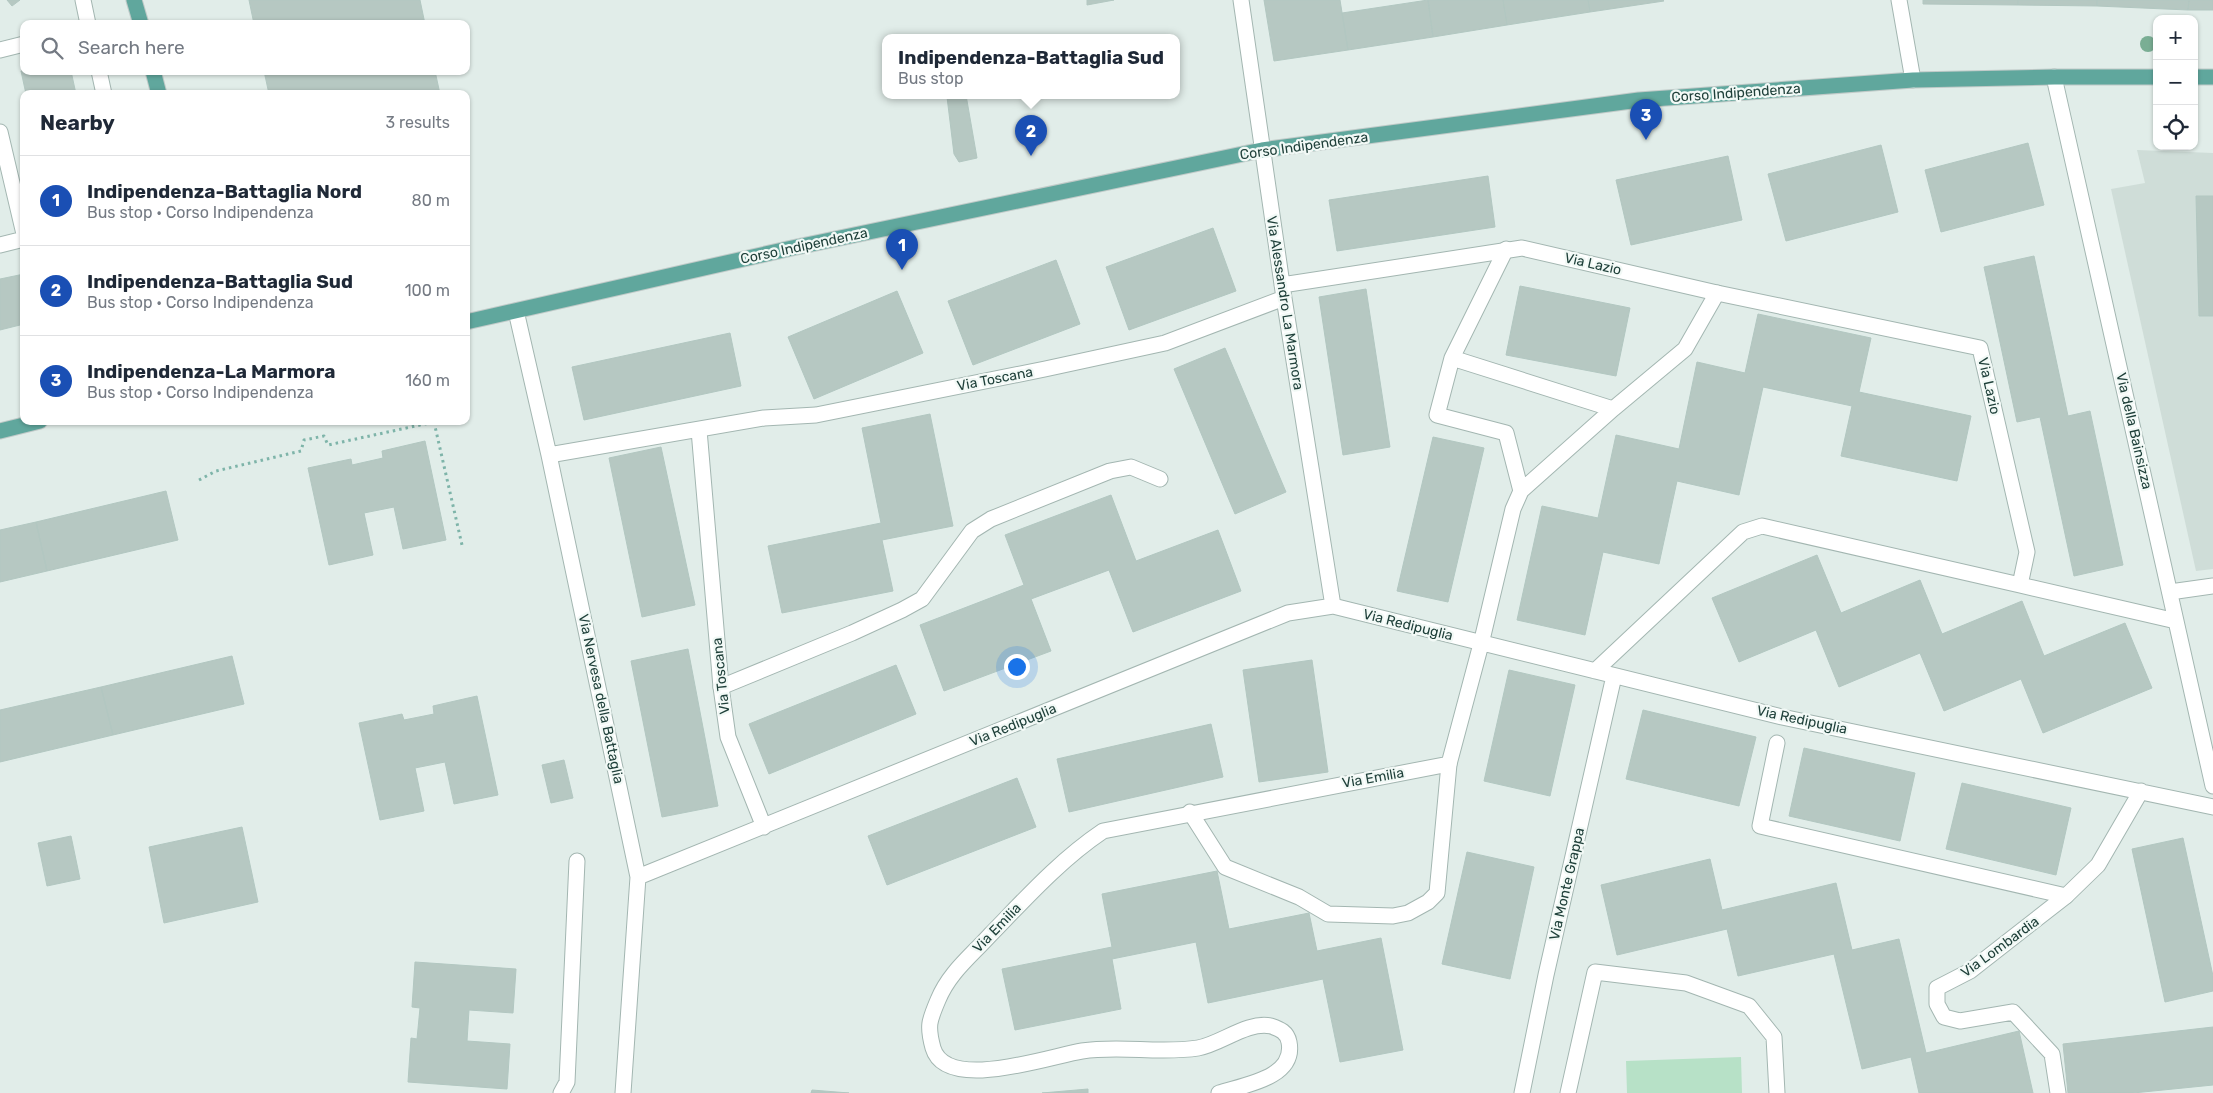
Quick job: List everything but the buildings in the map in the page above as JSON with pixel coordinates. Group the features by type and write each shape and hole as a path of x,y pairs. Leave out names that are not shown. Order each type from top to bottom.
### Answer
{"main road":[{"path":"134,0 140,20"},
{"path":"155,75 159,90"},
{"name":"Corso Indipendenza","path":"470,321 792,248 1262,150 1640,100 1913,80 2153,77"},
{"path":"2198,77 2213,77"},
{"path":"0,431 24,425"}],"street":[{"path":"83,0 87,20"},
{"name":"Via Alessandro La Marmora","path":"1240,0 1283,292 1333,606"},
{"path":"1899,0 1913,80"},
{"path":"0,50 20,45"},
{"path":"100,75 103,90"},
{"name":"Via della Bainsizza","path":"2054,77 2213,786"},
{"path":"0,132 20,217"},
{"path":"0,246 20,240"},
{"name":"Via Lazio","path":"1283,292 1506,249 1522,248 1717,293 1980,348 2027,552 2020,585"},
{"path":"1506,249 1452,358 1437,415 1506,433 1521,491"},
{"name":"Via Toscana","path":"549,455 764,418 816,415 1165,343 1283,292"},
{"path":"1190,812 1225,868 1300,897 1328,914 1393,916 1408,913 1428,902 1437,893 1448,764 1482,644 1513,509 1521,491 1613,409 1685,349 1717,293"},
{"name":"Via Nervesa della Battaglia","path":"516,311 549,455 638,877 624,1093"},
{"path":"1452,358 1613,409"},
{"name":"Via Toscana","path":"699,430 721,687 728,737 764,827"},
{"path":"721,687 852,633 922,599 972,531 991,519 1110,471 1131,467 1160,479"},
{"path":"1595,671 1743,532 1762,526 2176,621"},
{"path":"2170,592 2213,586"},
{"name":"Via Redipuglia","path":"638,877 1288,613 1333,606 1782,716 2213,807"},
{"name":"Via Monte Grappa","path":"1522,1093 1546,974 1614,676"},
{"path":"1777,743 1760,826 2066,896"},
{"name":"Via Emilia","path":"1219,1093 1268,1078 1281,1069 1289,1060 1290,1047 1288,1036 1279,1028 1264,1025 1200,1047 1179,1050 1084,1051 1018,1066 981,1072 961,1070 946,1064 935,1056 928,1029 943,987 956,969 1046,876 1077,848 1103,831 1190,812 1448,764"},
{"name":"Via Lombardia","path":"2058,1093 2052,1054 2013,1012 1960,1022 1944,1017 1937,1004 1936,988 1970,971 2066,896 2098,864 2141,791"},
{"path":"561,1093 567,1082 578,862"},
{"path":"1568,1093 1595,972 1686,983 1749,1006 1774,1037 1777,1093"}],"path":[{"path":"198,480 216,471 300,451 304,440 324,436 328,445 420,425"},
{"path":"435,425 462,545"}],"shaded area":[{"path":"2137,150 2213,153 2213,569 2196,571 2111,189 2145,183"}],"green space":[{"path":"1741,1057 1742,1093 1627,1093 1626,1061"}],"place":[{"name":"Indipendenza-La Marmora","path":"1646,140"},
{"name":"Indipendenza-Battaglia Sud","path":"1031,156"},
{"name":"Indipendenza-Battaglia Nord","path":"902,270"}]}
